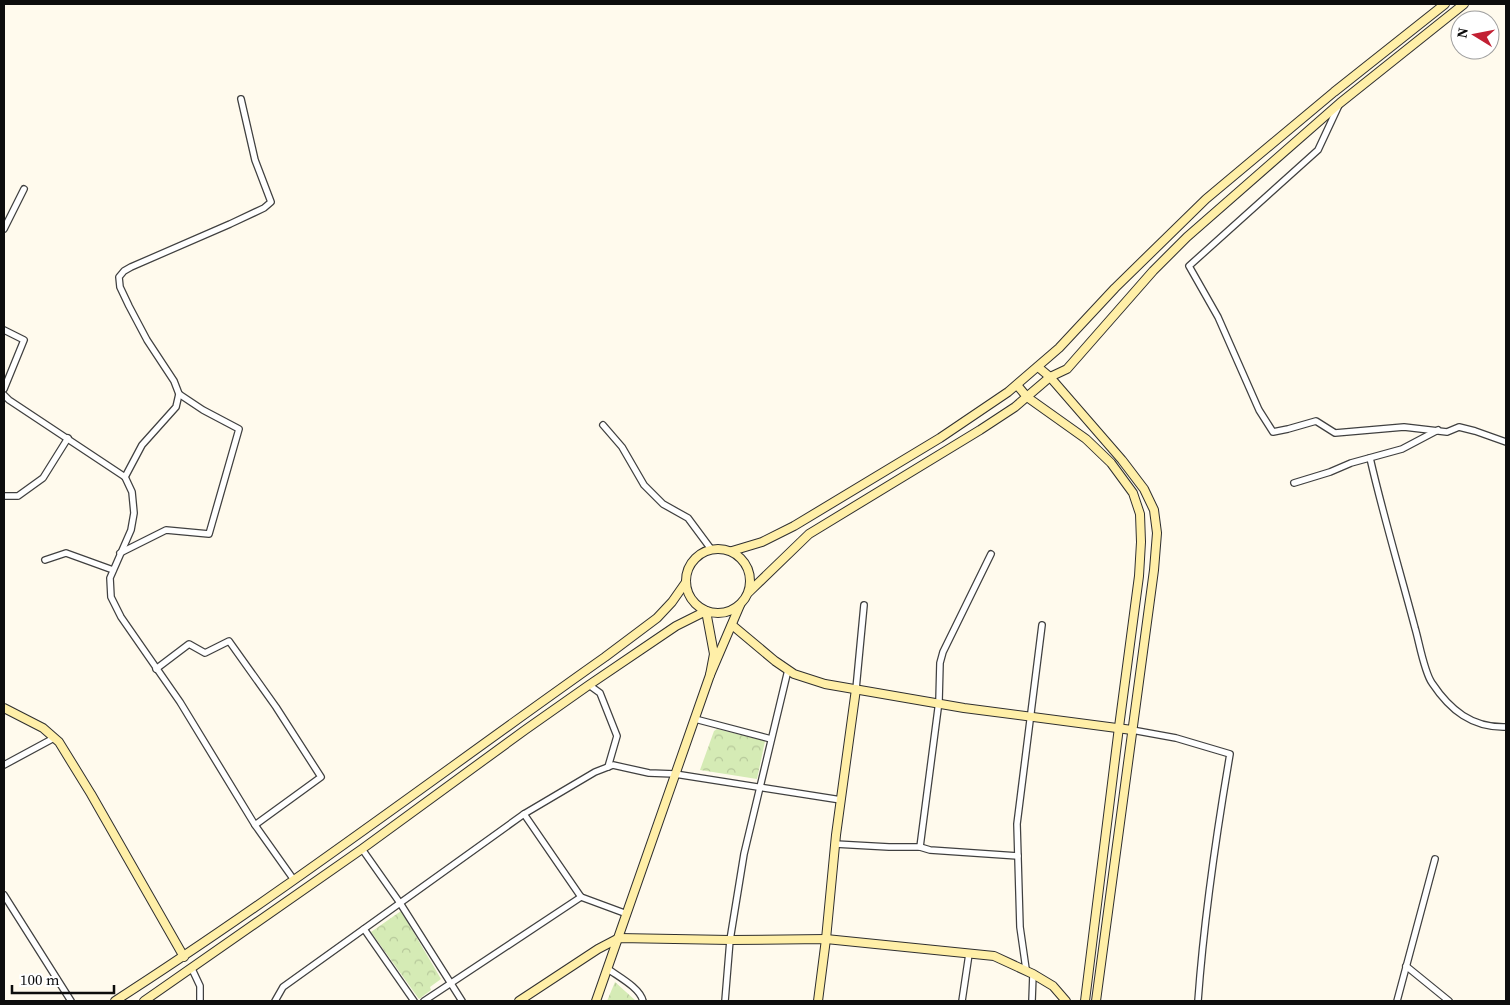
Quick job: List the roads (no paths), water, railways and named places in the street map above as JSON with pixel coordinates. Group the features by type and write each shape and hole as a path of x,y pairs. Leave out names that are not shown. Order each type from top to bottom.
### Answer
{"main road":[{"path":"732,551 762,542 794,526 940,438 1017,385 1038,367 1115,288 1206,200 1334,92 1445,4"},
{"path":"596,1001 710,675 740,605 749,592 810,534 1016,407 1050,377 1067,369 1147,277 1187,237 1340,104 1464,4"},
{"path":"1038,367 1050,377 1122,460 1144,489 1154,510 1157,533 1154,570 1096,1001"},
{"path":"1017,385 1027,397 1086,439 1111,463 1133,493 1140,514 1139,576 1118,727 1085,1001"},
{"path":"740,605 732,611 722,613 706,610 694,602 688,593 686,582 687,571 692,561 700,554 711,549 722,548 732,551 741,557 748,566 751,576 749,592"},
{"path":"115,1001 184,957 294,880 657,618 672,602 686,582"},
{"path":"706,610 714,654 710,675"},
{"path":"144,1001 362,849 524,730 676,626 706,610"},
{"path":"732,625 774,661 794,674 825,684 938,703 1132,730"},
{"path":"818,1001 835,844 856,690"},
{"path":"4,708 43,728 59,742 91,794 184,957"},
{"path":"519,1001 598,949 619,938 730,940 826,938 994,956 1029,971 1053,986 1066,1001"}],"street":[{"path":"120,553 166,530 209,534 239,429 203,410 180,394 128,306 120,287 119,277 130,267 230,224 264,208 271,202 255,160 241,99"},
{"path":"1340,104 1318,150 1189,266 1218,318 1260,410 1273,432 1316,421 1335,433 1404,427 1447,432 1459,427 1506,442"},
{"path":"4,230 24,189"},
{"path":"4,330 24,340 4,389"},
{"path":"125,477 142,445 176,407 180,394"},
{"path":"4,395 125,477 132,492 134,513 131,530 110,578 111,597 121,617 180,702 254,825 294,880"},
{"path":"603,425 622,447 644,485 663,504 688,518 711,549"},
{"path":"1294,482 1402,449 1438,430"},
{"path":"4,496 18,496 43,478 68,438"},
{"path":"1370,458 1378,494 1430,680 1451,708 1469,719 1494,727 1506,727"},
{"path":"46,560 66,552 113,570"},
{"path":"920,846 938,703 940,663 943,652 991,554"},
{"path":"856,690 864,605"},
{"path":"1032,1001 1029,971 1020,927 1017,824 1042,625"},
{"path":"156,669 189,644 205,653 229,641 276,707 321,777 254,825"},
{"path":"726,1001 730,940 744,854 788,670"},
{"path":"589,685 600,693 617,736 608,768"},
{"path":"695,719 771,739"},
{"path":"1132,730 1176,738 1230,754 1216,835 1203,933 1198,1001"},
{"path":"4,765 54,738"},
{"path":"275,1001 283,986 524,814 595,772 613,765 649,773 675,774 841,800"},
{"path":"524,814 581,897 627,914"},
{"path":"835,844 890,847 920,846 930,850 1018,856"},
{"path":"362,849 400,903 462,1001"},
{"path":"1397,1001 1435,859"},
{"path":"4,895 71,1001"},
{"path":"424,1001 581,897"},
{"path":"364,929 414,1001"},
{"path":"962,1001 969,954"},
{"path":"1406,966 1449,1001"},
{"path":"192,969 200,986 200,1001"},
{"path":"608,969 634,989 644,1001"},
{"path":"1437,1001 1441,994"}]}
